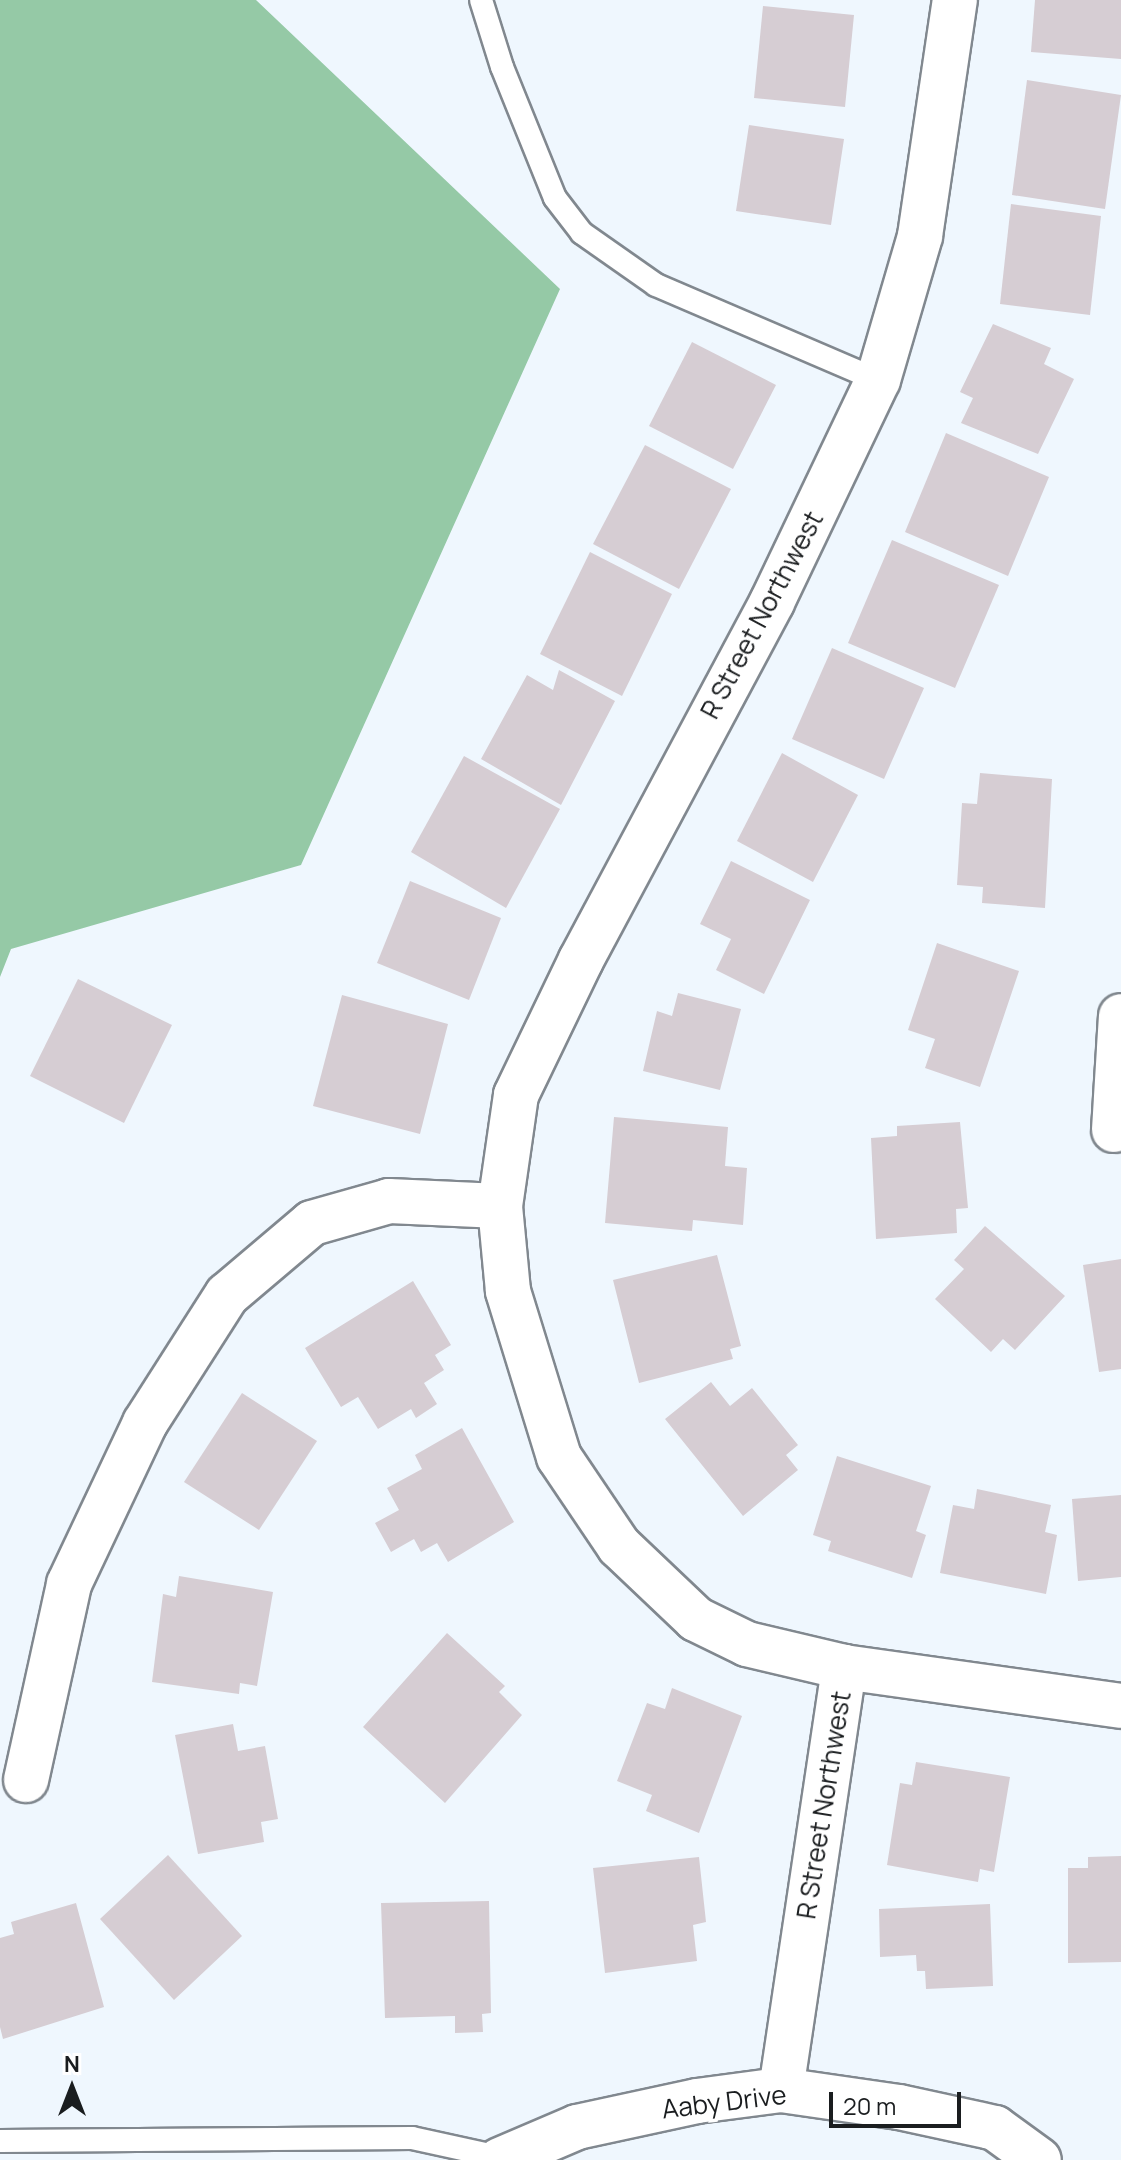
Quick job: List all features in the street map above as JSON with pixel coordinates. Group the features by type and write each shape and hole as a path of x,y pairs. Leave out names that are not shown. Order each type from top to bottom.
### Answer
{"street":[{"name":"R Street Northwest","path":"781,2090 844,1667 747,1644 696,1619 619,1546 559,1457 508,1291 500,1206 516,1095 581,960 772,602 878,380 920,236 955,0"},
{"path":"1114,1130 1121,1016"},
{"path":"26,1780 69,1584 145,1423 227,1295 312,1223 389,1201 500,1206"},
{"path":"844,1667 1121,1706"},
{"name":"Aaby Drive","path":"501,2159 577,2127 697,2101 781,2090 899,2107 995,2128 1039,2160"}],"lane":[{"path":"481,0 502,67 550,188 582,233 656,285 878,380"},
{"path":"0,2141 412,2138 501,2159"}],"green space":[{"path":"0,0 256,0 560,289 301,865 11,949 0,977"}],"building":[{"path":"1035,0 1121,0 1121,59 1031,52"},
{"path":"763,6 854,15 845,107 754,98"},
{"path":"1027,80 1121,95 1105,209 1012,195"},
{"path":"749,125 844,139 831,225 736,211"},
{"path":"1011,204 1101,216 1090,315 1000,304"},
{"path":"993,324 1051,348 1044,364 1074,379 1038,454 961,423 973,398 960,392"},
{"path":"692,342 776,385 733,469 649,426"},
{"path":"946,433 1049,477 1008,576 905,532"},
{"path":"645,445 731,489 679,589 593,544"},
{"path":"892,540 999,585 955,688 848,643"},
{"path":"590,552 672,594 622,696 540,654"},
{"path":"832,648 924,688 884,779 792,739"},
{"path":"559,670 615,701 561,805 481,759 527,675 553,690"},
{"path":"782,753 858,795 813,882 737,841"},
{"path":"464,756 560,809 506,908 411,852"},
{"path":"980,773 1052,779 1045,908 982,903 983,887 957,885 962,803 977,804"},
{"path":"731,861 810,900 764,994 716,970 731,939 700,924"},
{"path":"410,881 501,918 469,1000 377,963"},
{"path":"937,943 1019,971 980,1087 925,1068 935,1039 908,1030"},
{"path":"78,979 172,1025 124,1123 30,1076"},
{"path":"678,993 741,1009 720,1090 643,1071 657,1011 672,1016"},
{"path":"342,995 448,1024 420,1134 313,1106"},
{"path":"614,1117 728,1127 725,1166 747,1168 743,1225 693,1220 692,1231 605,1223"},
{"path":"960,1122 968,1208 956,1209 957,1233 876,1239 871,1138 897,1136 897,1126"},
{"path":"985,1226 1065,1296 1015,1350 1003,1339 991,1352 935,1299 964,1269 954,1260"},
{"path":"717,1255 741,1346 730,1349 733,1359 639,1383 613,1280"},
{"path":"1121,1259 1121,1369 1099,1372 1083,1265"},
{"path":"413,1281 451,1345 435,1355 444,1370 424,1383 437,1404 416,1418 411,1409 378,1429 358,1397 341,1407 305,1348"},
{"path":"711,1382 730,1406 752,1388 798,1445 786,1455 798,1470 743,1516 665,1419"},
{"path":"242,1393 317,1441 259,1530 184,1482"},
{"path":"462,1428 514,1522 448,1562 437,1543 421,1552 414,1539 391,1552 375,1523 399,1510 387,1488 422,1469 415,1455"},
{"path":"837,1456 931,1486 916,1531 926,1535 912,1578 828,1551 831,1541 813,1535"},
{"path":"977,1489 1051,1505 1045,1532 1057,1535 1046,1594 940,1573 953,1505 974,1509"},
{"path":"1121,1495 1121,1577 1078,1581 1072,1499"},
{"path":"179,1576 273,1592 257,1686 240,1683 239,1694 152,1682 163,1594 176,1597"},
{"path":"447,1633 505,1686 499,1692 522,1715 445,1803 363,1727"},
{"path":"672,1688 742,1716 699,1833 646,1811 652,1795 617,1781 647,1703 665,1709"},
{"path":"233,1724 238,1751 265,1746 278,1819 261,1822 264,1842 198,1854 175,1735"},
{"path":"916,1762 1010,1777 994,1872 980,1869 978,1882 887,1865 900,1783 912,1785"},
{"path":"168,1855 242,1936 174,2000 100,1919"},
{"path":"1121,1856 1121,1962 1068,1963 1068,1868 1088,1868 1088,1857"},
{"path":"699,1857 706,1922 693,1925 697,1961 605,1973 593,1868"},
{"path":"489,1901 491,2013 482,2014 483,2032 455,2033 455,2016 385,2018 381,1903"},
{"path":"76,1903 104,2007 3,2039 0,2027 0,1938 14,1934 11,1922"},
{"path":"990,1904 993,1986 926,1989 925,1971 917,1971 916,1955 880,1957 879,1909"}]}
